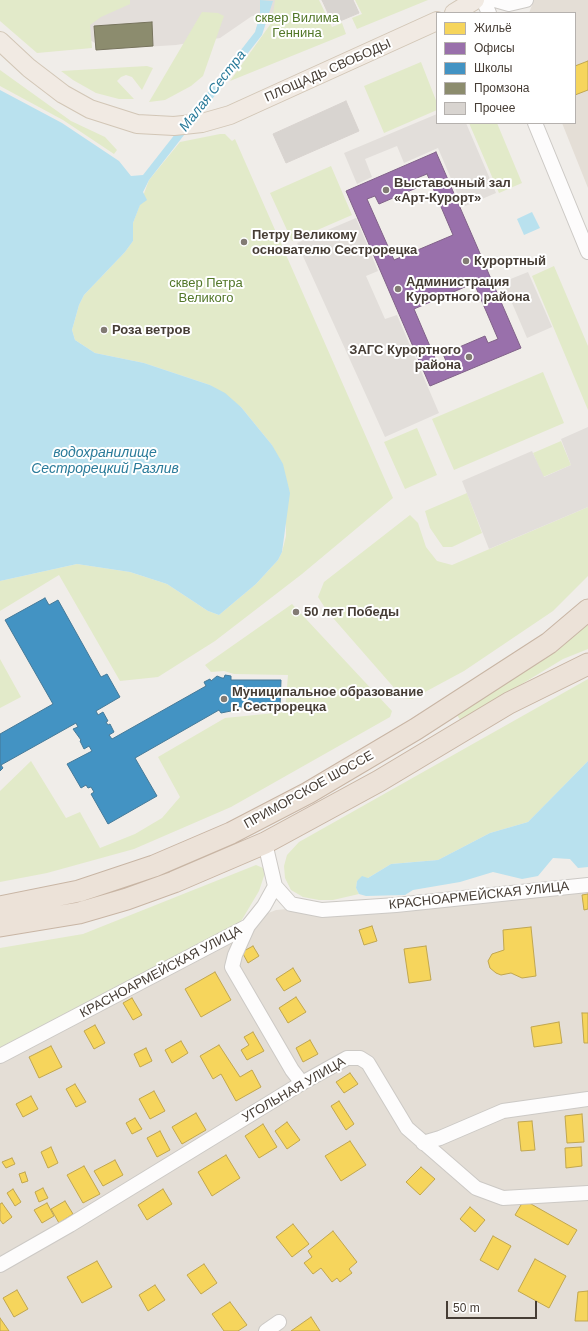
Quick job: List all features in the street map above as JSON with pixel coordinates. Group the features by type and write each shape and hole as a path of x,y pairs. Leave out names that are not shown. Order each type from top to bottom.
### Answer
{"highway":[{"name":"ПРИМОРСКОЕ ШОССЕ","path":"0,907 80,891 154,866 231,833 308,792 416,729 549,642 588,610"},
{"name":"ПРИМОРСКОЕ ШОССЕ","path":"0,926 79,913 127,899 174,882 265,843 379,781 509,703 588,664"}],"main road":[{"path":"456,12 476,0"},
{"name":"ПЛОЩАДЬ СВОБОДЫ","path":"0,41 29,68 64,94 90,109 137,124 174,126 210,121 436,21"}],"street":[{"path":"484,0 489,12"},
{"path":"495,0 509,4 526,0"},
{"path":"535,124 588,252"},
{"path":"265,843 275,886"},
{"name":"КРАСНОАРМЕЙСКАЯ УЛИЦА","path":"0,1056 248,926 264,906 275,886 291,904 322,910 396,905 588,885"},
{"path":"248,926 235,955 232,967 292,1070 302,1083"},
{"name":"УГОЛЬНАЯ УЛИЦА","path":"0,1265 70,1225 302,1083 347,1058 360,1058 368,1063 407,1128 476,1188 503,1198 588,1193"},
{"path":"423,1143 440,1138 503,1111 588,1099"},
{"path":"266,1331 279,1322"}],"shaded area":[{"path":"27,0 294,0 281,12 252,16 220,38 176,45 96,50 95,43 49,16"},
{"path":"534,0 588,0 588,188 562,124 576,124 576,12 529,12"},
{"path":"436,114 436,124 466,124 496,193 463,207 438,148 404,163 397,146 365,159 372,177 357,184 344,153"},
{"path":"356,218 378,271 366,276 385,319 397,315 439,413 385,437 297,243"},
{"path":"528,272 552,327 527,338 503,282"},
{"path":"588,427 588,507 489,549 462,481 532,451 544,477 571,465 561,439"},
{"path":"588,882 588,1331 0,1331 0,1052 240,924 276,910"}],"green space":[{"path":"0,0 130,0 130,4 101,17 90,25 92,48 37,53 0,21"},
{"name":"сквер Вилима Геннина","path":"275,0 319,0 332,27 342,23 346,34 230,81 272,22"},
{"name":"сквер Вилима Геннина","path":"355,0 428,0 357,29 352,18 362,14"},
{"path":"202,12 218,13 224,16 203,76 191,86 165,100 149,102"},
{"path":"421,62 436,100 436,110 384,133 364,86"},
{"path":"147,66 153,68 142,90 132,77 126,75 117,81 134,99 119,99 96,93 73,80 61,71"},
{"path":"0,70 71,121 105,137 117,150 114,154 63,120 0,86"},
{"path":"469,124 497,124 522,183 499,193"},
{"name":"сквер Петра Великого","path":"225,134 232,141 235,139 393,498 302,574 215,641 158,677 120,681 59,575 0,611 0,581 77,564 130,572 167,584 208,611 219,615 256,584 278,560 282,552 286,536 286,526 272,445 241,407 210,385 144,363 95,353 75,340 72,330 79,305 84,295 125,252 133,241 133,223 149,180 180,142"},
{"path":"331,166 352,215 292,241 270,193"},
{"path":"554,266 588,346 588,410 532,276"},
{"path":"543,372 564,423 454,470 432,419"},
{"path":"417,428 437,475 405,489 384,442"},
{"path":"561,441 571,465 543,477 533,453"},
{"path":"467,493 482,533 452,547 443,547 430,528 425,511"},
{"path":"588,507 588,576 553,611 464,671 412,699 403,698 327,611 318,597 324,582 410,515 418,523 426,547 437,561 452,565"},
{"path":"292,604 392,711 390,717 231,807 134,849 47,873 0,882 0,791 31,761 66,818 80,812 100,848 135,834 162,818 180,797 158,757 225,718 285,712 288,675 234,674 224,671 211,672 205,665"},
{"path":"588,624 588,649 563,659 461,721 457,715 557,651"},
{"path":"0,659 21,697 0,708"},
{"path":"588,679 588,761 528,822 490,833 438,860 391,864 368,878 357,881 356,888 359,894 333,900 319,900 303,897 291,890 285,878 284,866 287,855 299,842"},
{"path":"256,865 263,868 265,873 259,891 240,923 0,1051 0,948 83,934"}],"water":[{"name":"водохранилище Сестрорецкий Разлив","path":"260,0 273,1 262,35 149,180 143,192 147,200 140,205 133,223 133,241 125,252 84,295 79,305 72,330 75,340 95,353 144,363 210,385 225,393 241,407 272,445 283,464 290,493 282,552 278,560 256,584 219,615 208,611 167,584 130,572 77,564 0,581 0,90 62,123 119,161 131,176 143,175 255,32 260,15"},
{"path":"532,212 540,228 524,235 517,219"},
{"path":"588,761 588,867 578,868 570,859 553,858 538,876 522,879 493,872 460,882 413,890 405,895 366,896 359,894 356,888 357,881 362,876 368,878 391,864 438,860 490,833 528,822"}],"building: Жильё":[{"path":"588,61 588,90 576,95 576,66"},
{"path":"588,894 588,909 584,910 582,895"},
{"path":"372,926 377,941 364,945 359,930"},
{"path":"531,927 536,976 522,978 511,973 501,975 490,968 488,961 492,954 504,950 503,930"},
{"path":"253,946 259,956 248,963 242,952"},
{"path":"426,946 431,980 409,983 404,949"},
{"path":"293,968 301,981 284,991 276,979"},
{"path":"215,972 231,1000 201,1017 185,989"},
{"path":"296,997 306,1012 288,1023 279,1008"},
{"path":"132,998 142,1015 133,1020 123,1003"},
{"path":"582,1013 588,1013 588,1043 584,1043"},
{"path":"559,1022 562,1043 534,1047 531,1027"},
{"path":"95,1025 105,1043 94,1049 84,1031"},
{"path":"253,1032 264,1051 247,1060 241,1050 249,1045 244,1037"},
{"path":"310,1040 318,1054 303,1062 296,1048"},
{"path":"181,1041 188,1053 172,1063 165,1050"},
{"path":"219,1045 240,1077 252,1070 261,1087 236,1101 221,1074 213,1079 200,1056"},
{"path":"51,1046 62,1067 39,1078 29,1057"},
{"path":"146,1048 152,1061 140,1067 134,1054"},
{"path":"350,1073 358,1084 344,1093 336,1082"},
{"path":"75,1084 86,1102 76,1107 66,1089"},
{"path":"154,1091 165,1111 150,1119 139,1099"},
{"path":"31,1096 38,1109 23,1117 16,1104"},
{"path":"339,1101 354,1124 346,1130 331,1106"},
{"path":"196,1113 206,1130 182,1144 172,1127"},
{"path":"582,1114 584,1142 567,1143 565,1116"},
{"path":"135,1118 142,1129 132,1134 126,1123"},
{"path":"532,1121 535,1150 521,1151 518,1122"},
{"path":"287,1122 300,1140 287,1149 275,1131"},
{"path":"263,1124 277,1147 259,1158 245,1136"},
{"path":"160,1131 170,1150 157,1157 147,1138"},
{"path":"350,1141 366,1165 341,1181 325,1156"},
{"path":"51,1147 58,1163 48,1168 41,1152"},
{"path":"581,1147 582,1166 566,1168 565,1148"},
{"path":"226,1155 240,1178 212,1196 198,1172"},
{"path":"12,1158 15,1164 6,1168 2,1162"},
{"path":"115,1160 123,1175 103,1186 94,1171"},
{"path":"84,1166 100,1194 83,1203 67,1175"},
{"path":"421,1167 435,1179 420,1195 406,1182"},
{"path":"25,1172 28,1181 22,1183 19,1174"},
{"path":"43,1188 48,1198 39,1202 35,1192"},
{"path":"13,1189 21,1202 15,1206 7,1193"},
{"path":"163,1189 172,1204 147,1220 138,1205"},
{"path":"524,1200 577,1230 568,1245 515,1215"},
{"path":"65,1201 73,1214 59,1223 51,1209"},
{"path":"2,1203 12,1217 3,1224 0,1220 0,1204"},
{"path":"47,1203 54,1216 42,1223 34,1210"},
{"path":"470,1207 485,1220 475,1232 460,1219"},
{"path":"293,1224 309,1244 292,1257 276,1237"},
{"path":"333,1231 357,1262 349,1269 352,1273 340,1282 337,1278 332,1282 321,1268 313,1274 304,1263 312,1257 308,1251"},
{"path":"493,1236 511,1246 498,1270 480,1260"},
{"path":"535,1259 566,1276 549,1308 518,1291"},
{"path":"97,1261 112,1287 82,1303 67,1277"},
{"path":"204,1264 217,1283 201,1294 187,1275"},
{"path":"155,1285 165,1300 148,1311 139,1295"},
{"path":"17,1290 28,1309 14,1317 3,1298"},
{"path":"588,1291 588,1321 575,1321 578,1292"},
{"path":"230,1302 247,1325 238,1331 224,1331 212,1314"},
{"path":"311,1317 320,1331 291,1331"},
{"path":"0,1318 9,1331 0,1331"}],"building: Офисы":[{"path":"436,152 521,348 430,386 346,191","holes":["427,174 453,235 394,260 367,199 375,196 379,204 421,186 417,178","474,283 498,339 488,343 485,336 443,354 446,361 438,365 414,309"]}],"building: Школы":[{"path":"45,598 49,605 58,600 101,677 107,674 120,697 96,711 98,715 103,712 108,721 106,722 108,725 110,724 114,732 109,735 112,739 206,686 204,682 210,679 211,681 217,676 224,678 225,675 231,676 231,680 281,680 280,707 231,707 231,711 221,713 219,710 135,758 157,796 108,824 91,794 94,792 91,787 88,788 86,785 81,788 67,764 92,751 89,746 84,749 80,741 81,740 73,729 78,727 76,723 1,765 3,768 0,771 0,734 53,704 5,620"}],"building: Промзона":[{"path":"152,22 153,46 96,50 94,26"}],"building: Прочее":[{"path":"322,0 353,0 359,13 333,24"},
{"path":"346,101 359,131 286,163 273,134"}],"place":[{"name":"Выставочный зал «Арт-Курорт»","path":"386,190"},
{"name":"Петру Великому основателю Сестрорецка","path":"244,242"},
{"name":"Курортный","path":"466,261"},
{"name":"Администрация Курортного района","path":"398,289"},
{"name":"Роза ветров","path":"104,330"},
{"name":"ЗАГС Курортного района","path":"469,357"},
{"name":"50 лет Победы","path":"296,612"},
{"name":"Муниципальное образование г. Сестрорецка","path":"224,699"}],"water label":[{"name":"Малая Сестра","path":"213,91"}]}
